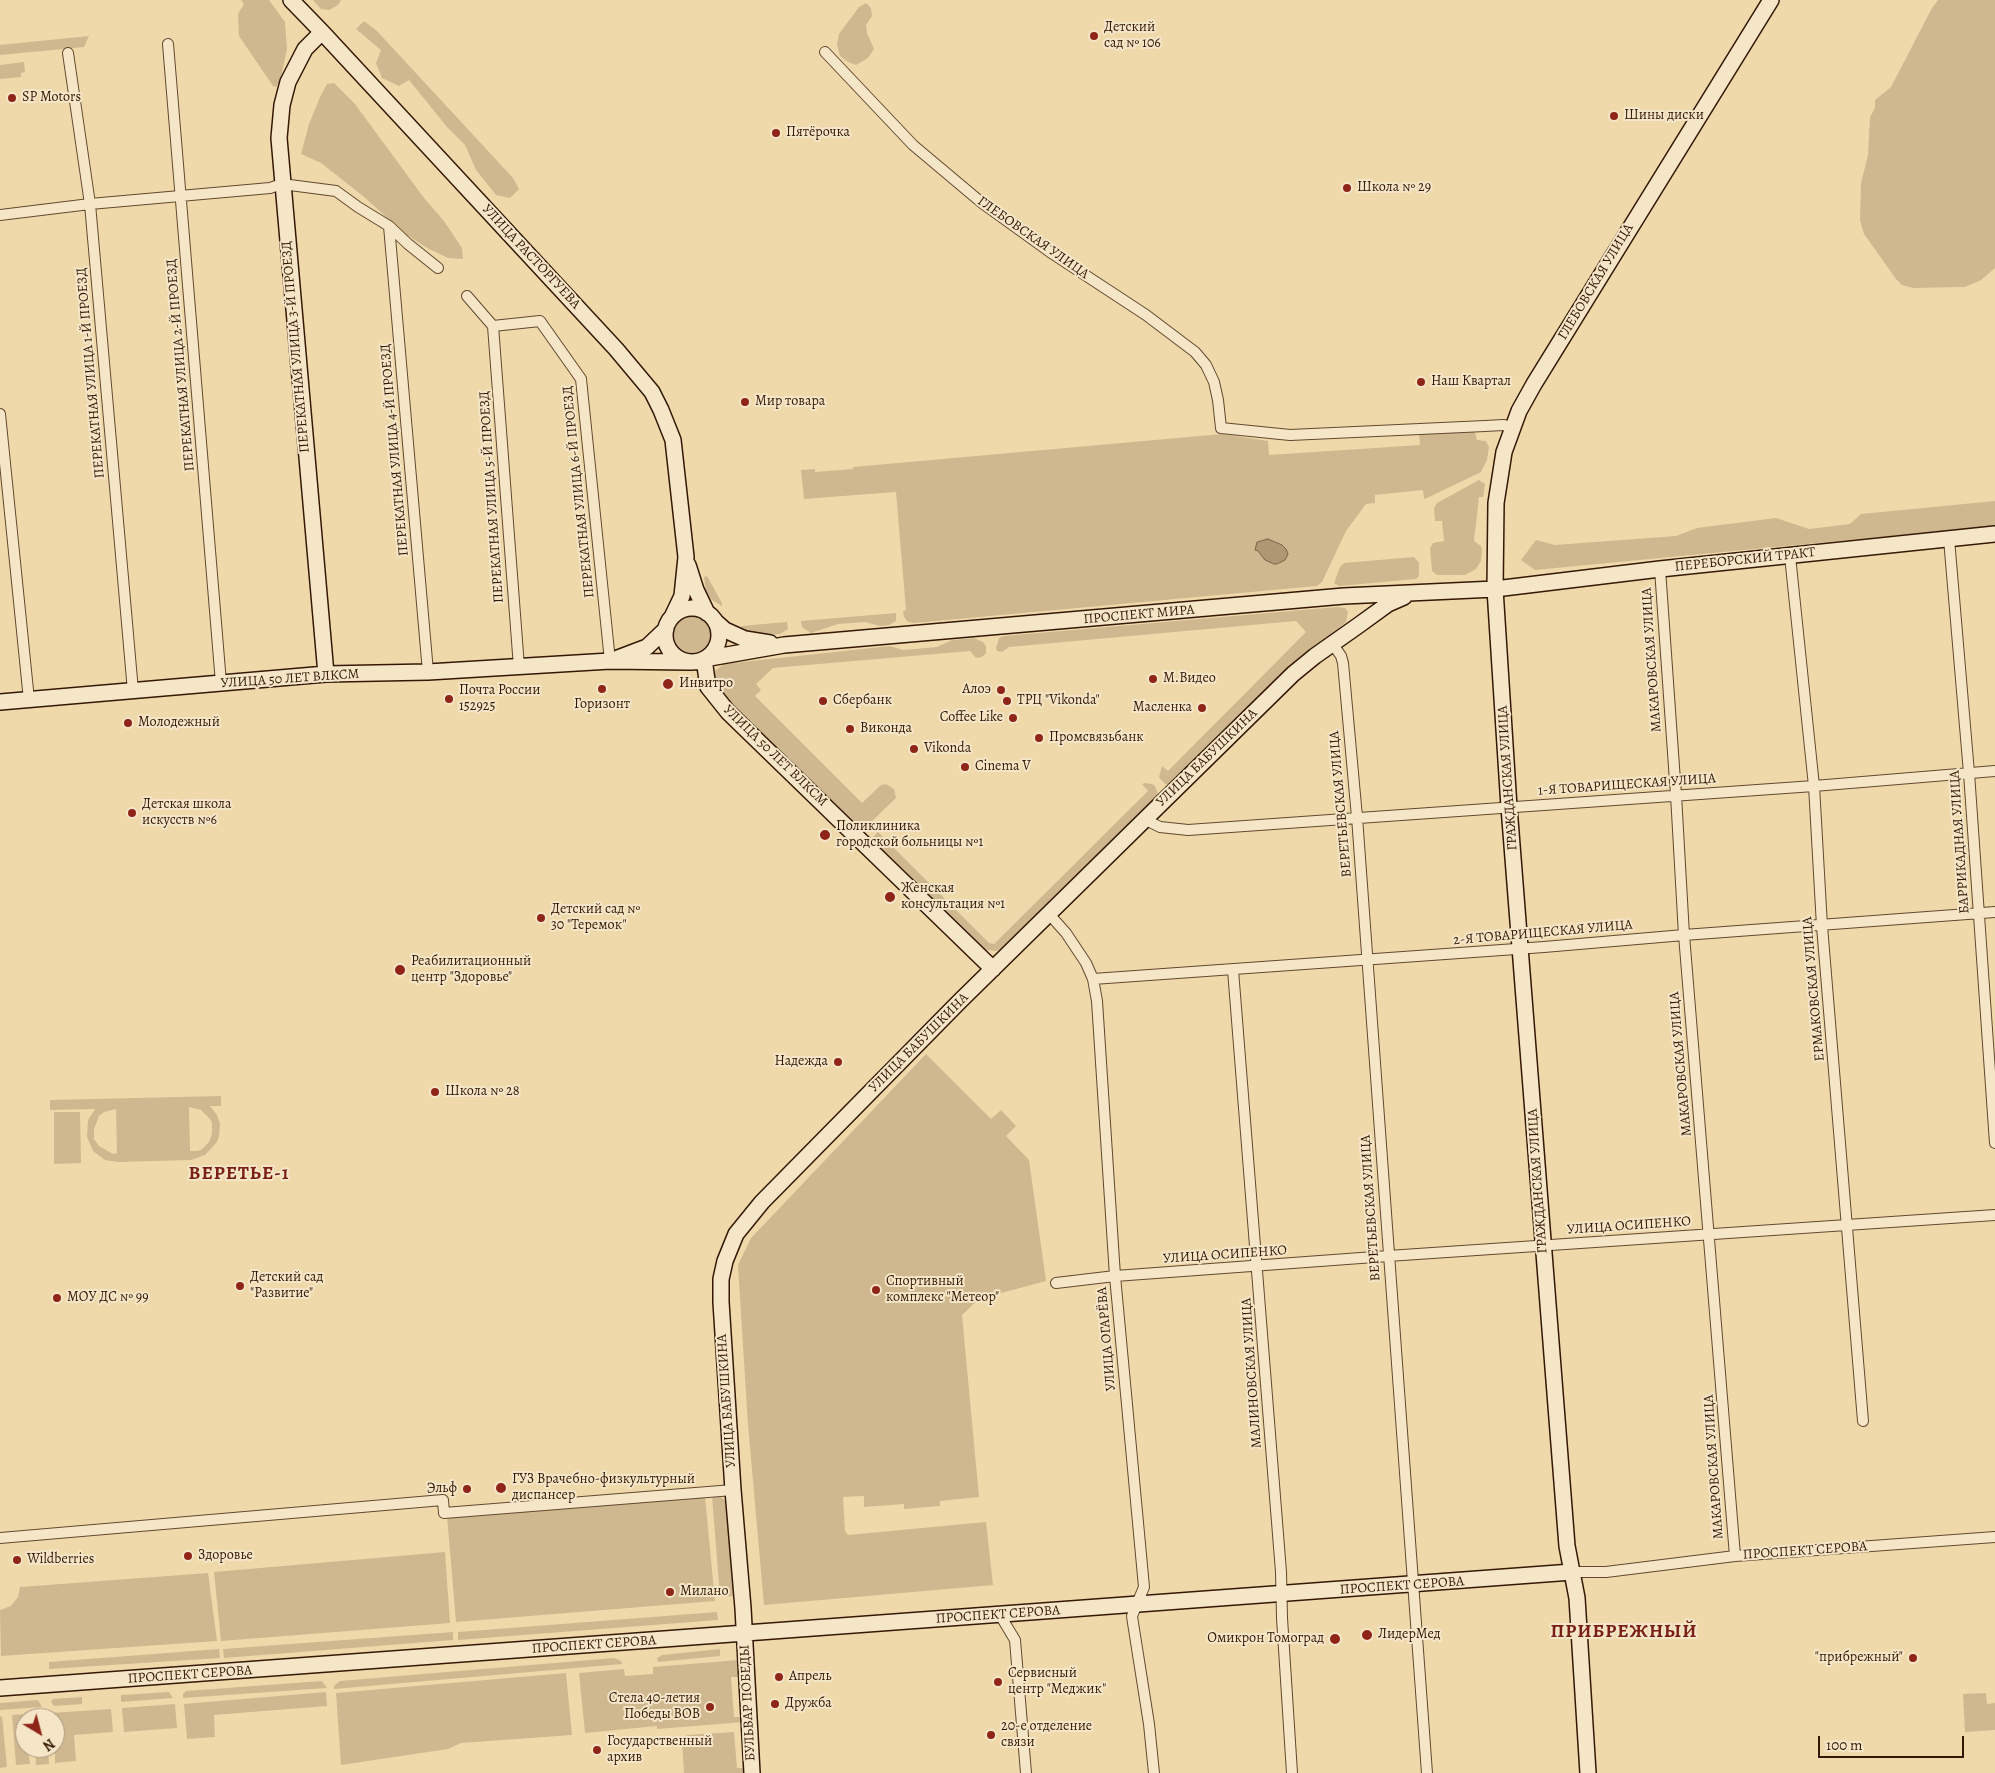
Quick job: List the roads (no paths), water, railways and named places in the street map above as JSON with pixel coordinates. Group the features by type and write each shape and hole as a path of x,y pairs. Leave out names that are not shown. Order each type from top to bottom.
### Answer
{"main road":[{"name":"УЛИЦА РАСТОРГУЕВА","path":"291,0 616,349 652,392 673,440 686,557 696,590 711,618"},
{"name":"ГЛЕБОВСКАЯ УЛИЦА","path":"1495,589 1496,503 1500,472 1513,427 1534,384 1579,309 1771,0"},
{"name":"ПЕРЕКАТНАЯ УЛИЦА 3-Й ПРОЕЗД","path":"322,32 300,56 285,92 280,114 279,138 326,674"},
{"name":"ПЕРЕБОРСКИЙ ТРАКТ","path":"1495,589 1660,569 1995,534"},
{"name":"УЛИЦА РАСТОРГУЕВА","path":"669,623 682,596 686,557"},
{"name":"ПРОСПЕКТ МИРА","path":"704,659 784,645 1344,596 1495,589"},
{"name":"ГРАЖДАНСКАЯ УЛИЦА","path":"1495,589 1509,807 1543,1246 1566,1536 1577,1598 1588,1773"},
{"name":"УЛИЦА БАБУШКИНА","path":"744,1634 721,1302 723,1270 732,1243 744,1223 762,1202 993,969 1293,674 1332,643 1388,604 1411,594"},
{"path":"1344,596 1357,600 1363,608 1361,618 1348,632"},
{"name":"УЛИЦА 50 ЛЕТ ВЛКСМ","path":"610,661 647,647 682,610 689,608 701,610 711,618"},
{"name":"ПРОСПЕКТ МИРА","path":"711,618 725,630 745,639 784,645"},
{"path":"704,659 712,653 718,641 719,635 711,618"},
{"path":"669,623 666,642 672,653 689,662"},
{"name":"УЛИЦА 50 ЛЕТ ВЛКСМ","path":"0,702 326,674 428,672 610,661 689,662 704,659 708,687 723,706 993,969"},
{"name":"ПРОСПЕКТ СЕРОВА","path":"0,1688 1282,1595 1572,1572"},
{"name":"БУЛЬВАР ПОБЕДЫ","path":"744,1634 752,1773"}],"street":[{"name":"ПЕРЕКАТНАЯ УЛИЦА 2-Й ПРОЕЗД","path":"168,44 221,683"},
{"name":"ГЛЕБОВСКАЯ УЛИЦА","path":"825,52 913,145 982,203 1195,352 1206,365 1214,382 1221,428 1290,435 1494,425 1513,427"},
{"name":"ПЕРЕКАТНАЯ УЛИЦА 1-Й ПРОЕЗД","path":"68,53 90,204 133,691"},
{"path":"0,215 90,204 270,188 282,184 336,191 389,226 438,268"},
{"name":"ПЕРЕКАТНАЯ УЛИЦА 4-Й ПРОЕЗД","path":"389,226 428,672"},
{"path":"467,296 493,326"},
{"name":"ПЕРЕКАТНАЯ УЛИЦА 6-Й ПРОЕЗД","path":"493,326 540,321 581,379 610,661"},
{"name":"ПЕРЕКАТНАЯ УЛИЦА 5-Й ПРОЕЗД","path":"493,326 519,667"},
{"path":"0,414 29,700"},
{"name":"БАРРИКАДНАЯ УЛИЦА","path":"1949,539 1969,773 1995,1143"},
{"name":"ЕРМАКОВСКАЯ УЛИЦА","path":"1790,556 1814,786 1822,926 1862,1421"},
{"name":"МАКАРОВСКАЯ УЛИЦА","path":"1660,569 1684,934 1735,1556"},
{"name":"ВЕРЕТЬЕВСКАЯ УЛИЦА","path":"1332,643 1341,656 1343,663 1357,817 1427,1773"},
{"name":"1-Я ТОВАРИЩЕСКАЯ УЛИЦА","path":"1144,819 1149,824 1160,827 1188,830 1814,786 1995,771"},
{"name":"2-Я ТОВАРИЩЕСКАЯ УЛИЦА","path":"1093,979 1520,949 1684,934 1822,926 1995,912"},
{"name":"УЛИЦА ОГАРЁВА","path":"1049,914 1077,947 1093,979 1097,1001 1115,1276 1144,1587 1132,1616 1149,1724 1154,1773"},
{"name":"МАЛИНОВСКАЯ УЛИЦА","path":"1233,970 1258,1266 1282,1595 1292,1773"},
{"name":"УЛИЦА ОСИПЕНКО","path":"1056,1283 1115,1276 1388,1256 1995,1215"},
{"path":"0,1538 443,1500 444,1513 733,1490"},
{"name":"ПРОСПЕКТ СЕРОВА","path":"1572,1572 1606,1572 1735,1556 1995,1537"},
{"path":"1000,1615 1015,1640 1026,1773"}],"place":[{"name":"Детский сад № 106","path":"1094,36"},
{"name":"SP Motors","path":"12,98"},
{"name":"Шины диски","path":"1614,116"},
{"name":"Пятёрочка","path":"776,133"},
{"name":"Школа № 29","path":"1347,188"},
{"name":"Наш Квартал","path":"1421,382"},
{"name":"Мир товара","path":"745,402"},
{"name":"М.Видео","path":"1153,679"},
{"name":"Инвитро","path":"668,684"},
{"name":"Горизонт","path":"602,689"},
{"name":"Алоэ","path":"1001,690"},
{"name":"Почта России 152925","path":"449,699"},
{"name":"Сбербанк","path":"823,701"},
{"name":"ТРЦ \"Vikonda\"","path":"1007,701"},
{"name":"Масленка","path":"1202,708"},
{"name":"Coffee Like","path":"1013,718"},
{"name":"Молодежный","path":"128,723"},
{"name":"Виконда","path":"850,729"},
{"name":"Промсвязьбанк","path":"1039,738"},
{"name":"Vikonda","path":"914,749"},
{"name":"Cinema V","path":"965,767"},
{"name":"Детская школа искусств №6","path":"132,813"},
{"name":"Поликлиника городской больницы №1","path":"825,835"},
{"name":"Женская консультация №1","path":"890,897"},
{"name":"Детский сад № 30 \"Теремок\"","path":"541,918"},
{"name":"Реабилитационный центр \"Здоровье\"","path":"400,970"},
{"name":"Надежда","path":"838,1062"},
{"name":"Школа № 28","path":"435,1092"},
{"name":"Детский сад \"Развитие\"","path":"240,1286"},
{"name":"Спортивный комплекс \"Метеор\"","path":"876,1290"},
{"name":"МОУ ДС № 99","path":"57,1298"},
{"name":"ГУЗ Врачебно-физкультурный диспансер","path":"501,1488"},
{"name":"Эльф","path":"467,1489"},
{"name":"Здоровье","path":"188,1556"},
{"name":"Wildberries","path":"17,1560"},
{"name":"Милано","path":"670,1592"},
{"name":"ЛидерМед","path":"1367,1635"},
{"name":"Омикрон Томоград","path":"1335,1639"},
{"name":"\"прибрежный\"","path":"1913,1658"},
{"name":"Апрель","path":"779,1677"},
{"name":"Сервисный центр \"Меджик\"","path":"998,1682"},
{"name":"Дружба","path":"775,1704"},
{"name":"Стела 40-летия Победы ВОВ","path":"710,1707"},
{"name":"20-е отделение связи","path":"991,1735"},
{"name":"Государственный архив","path":"597,1750"}],"district":[{"name":"ВЕРЕТЬЕ-1","path":"239,1174"},
{"name":"ПРИБРЕЖНЫЙ","path":"1624,1632"}]}
